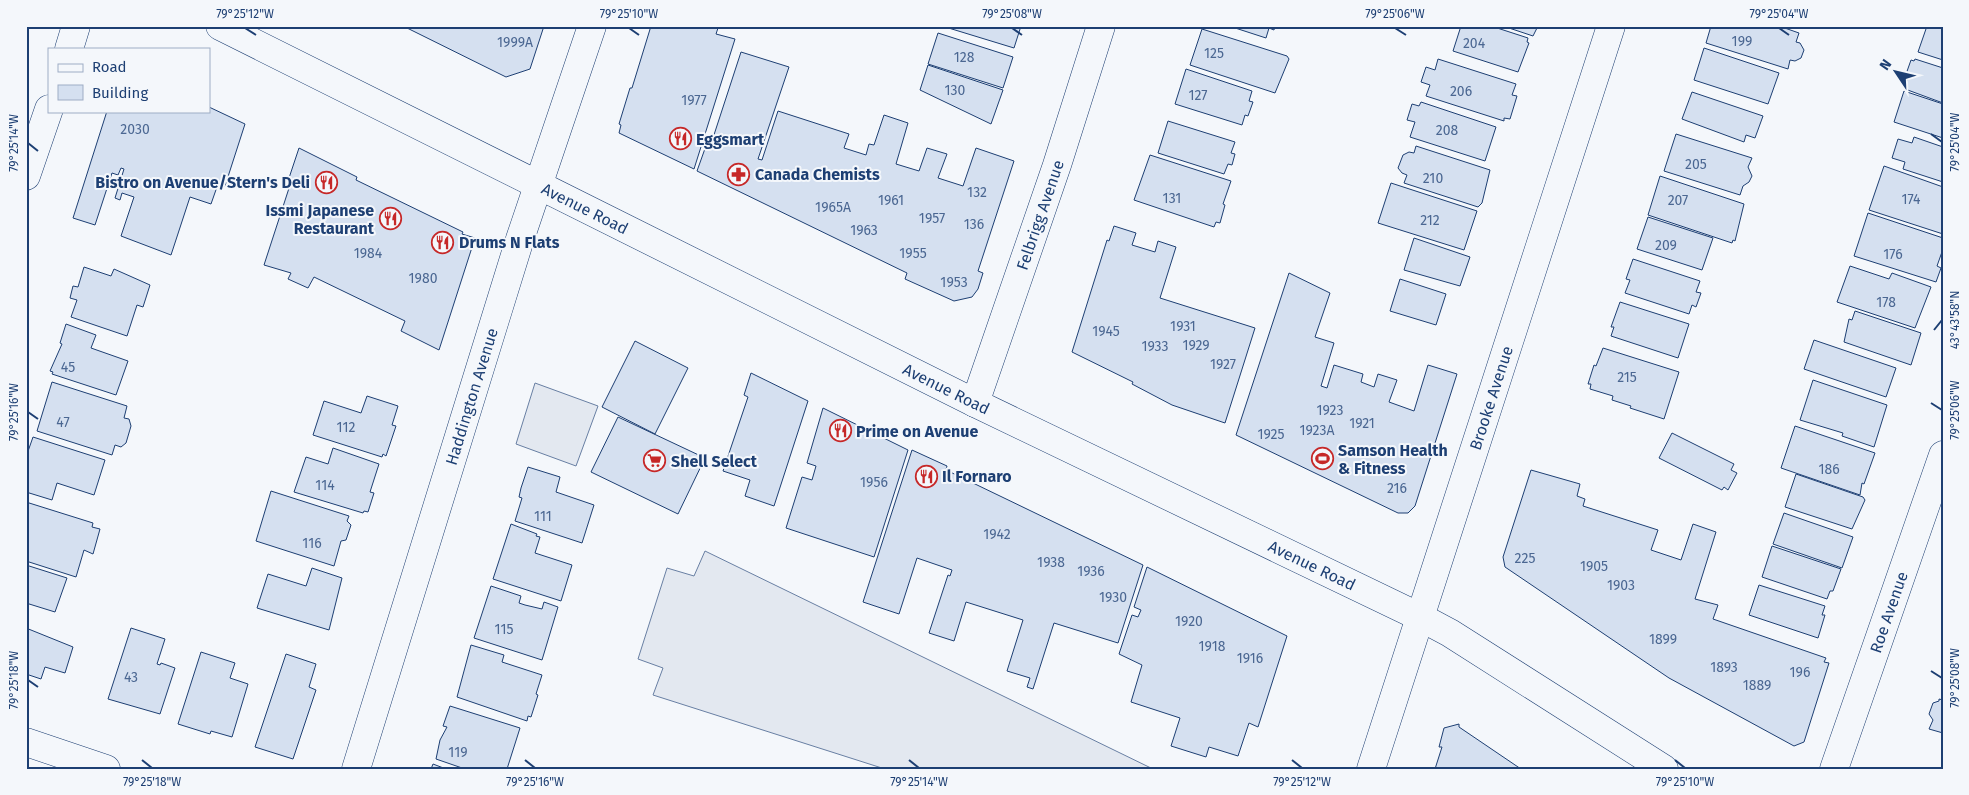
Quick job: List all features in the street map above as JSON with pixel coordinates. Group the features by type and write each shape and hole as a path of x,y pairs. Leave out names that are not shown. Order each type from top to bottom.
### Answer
{"street":[{"path":"69,48 76,26"},
{"name":"Avenue Road","path":"220,26 540,184 975,403 1450,633 1664,769"},
{"name":"Haddington Avenue","path":"356,769 520,240 592,26"},
{"name":"Felbrigg Avenue","path":"975,403 1054,174 1101,26"},
{"name":"Brooke Avenue","path":"1372,769 1611,26"},
{"path":"26,176 48,112"},
{"name":"Roe Avenue","path":"1834,769 1943,455"},
{"path":"26,742 106,769"}],"shaded area":[{"path":"535,383 598,406 576,466 516,444"},
{"path":"705,551 1153,769 885,769 653,695 663,668 638,659 667,568 694,576"}],"building":[{"path":"403,26 544,26 530,69 506,77"},
{"path":"651,26 714,26 718,28 716,34 735,39 694,169 619,133 621,125 619,124"},
{"path":"942,26 1021,26 1014,48"},
{"path":"1229,26 1275,26 1274,30 1269,28 1266,38"},
{"path":"1461,26 1491,26 1528,38 1527,42 1529,43 1518,72 1453,51"},
{"path":"1503,26 1538,26 1533,36"},
{"path":"1711,26 1779,26 1799,33 1796,42 1800,43 1804,50 1801,58 1795,61 1790,60 1788,69 1706,43"},
{"path":"1927,26 1943,26 1943,60 1918,52"},
{"path":"1202,29 1287,56 1289,59 1275,93 1190,65"},
{"path":"938,33 1013,57 1003,88 928,64"},
{"path":"1704,48 1779,73 1768,104 1694,80"},
{"path":"741,52 789,67 758,159 762,160 778,111 849,134 844,148 866,155 869,144 874,145 884,115 908,123 896,164 919,171 927,148 947,154 938,178 963,186 976,148 1014,161 978,271 983,273 978,289 972,297 954,301 905,279 907,273 697,171 707,143 711,144"},
{"path":"1438,59 1516,84 1512,95 1517,96 1510,119 1504,118 1504,121 1426,96 1430,85 1421,82 1426,67 1435,70"},
{"path":"1915,59 1943,68 1943,103 1905,89 1908,78 1905,77 1911,60 1914,61"},
{"path":"928,65 1003,90 991,124 920,90"},
{"path":"1186,69 1252,91 1249,101 1253,102 1248,116 1245,115 1242,125 1175,104"},
{"path":"1904,91 1943,104 1943,138 1894,122"},
{"path":"1692,92 1763,116 1755,138 1746,135 1744,142 1682,119"},
{"path":"1421,102 1496,127 1485,161 1410,137 1415,122 1407,120 1412,104 1419,106"},
{"path":"210,107 245,124 225,186 218,184 211,204 190,197 171,255 121,236 134,197 122,193 120,200 115,198 124,169 121,168 118,175 112,173 95,225 73,218 107,112 210,112"},
{"path":"1168,121 1235,142 1231,153 1235,154 1232,165 1228,164 1224,174 1158,153"},
{"path":"1676,134 1752,158 1748,167 1752,176 1749,182 1743,186 1740,195 1664,171"},
{"path":"1914,137 1943,147 1943,182 1903,169 1905,162 1892,158 1898,139 1912,143"},
{"path":"1416,146 1490,170 1482,203 1478,207 1404,183 1407,175 1398,168 1403,155 1409,152 1414,153"},
{"path":"299,148 357,177 356,180 463,232 462,234 475,238 439,350 401,331 405,321 314,277 308,288 288,279 291,273 264,265 291,182 288,181"},
{"path":"1150,155 1231,181 1223,204 1225,205 1220,223 1216,222 1214,227 1134,200"},
{"path":"1884,166 1943,187 1943,234 1869,210"},
{"path":"1660,176 1744,204 1735,241 1733,240 1732,243 1648,215"},
{"path":"1391,183 1477,211 1464,250 1378,223"},
{"path":"1868,213 1943,238 1943,249 1937,266 1941,268 1936,282 1854,256"},
{"path":"1648,217 1713,238 1702,270 1637,249"},
{"path":"1114,226 1136,233 1132,245 1155,252 1158,241 1176,247 1160,298 1255,328 1225,423 1172,405 1132,384 1133,382 1072,352 1107,240 1109,241"},
{"path":"1414,238 1470,257 1460,286 1404,270"},
{"path":"1633,259 1700,281 1696,292 1701,293 1696,307 1692,305 1689,314 1625,293 1630,280 1626,279"},
{"path":"1850,266 1889,279 1892,273 1931,287 1915,328 1837,302"},
{"path":"84,267 111,276 114,269 150,285 143,307 137,305 127,336 71,317 77,300 70,298 73,286 78,287"},
{"path":"1289,273 1330,293 1315,337 1334,343 1321,386 1327,388 1334,365 1363,374 1361,382 1374,387 1378,374 1397,380 1389,402 1414,411 1428,365 1457,374 1415,506 1408,513 1398,513 1236,435"},
{"path":"1400,279 1446,294 1436,325 1390,311"},
{"path":"1620,302 1689,324 1678,358 1611,336 1614,327 1611,327"},
{"path":"1855,311 1921,333 1911,365 1844,342 1849,319 1852,320"},
{"path":"66,324 96,335 91,348 128,361 116,395 52,374 53,372 50,371 62,344 60,343"},
{"path":"1814,340 1896,368 1886,397 1804,369"},
{"path":"635,341 688,368 655,434 602,407"},
{"path":"1603,348 1679,372 1664,419 1630,408 1631,406 1612,400 1613,396 1590,389 1591,384 1588,384 1594,365 1596,366"},
{"path":"751,373 808,401 774,506 745,496 750,480 723,471 748,397 744,395"},
{"path":"1813,380 1887,405 1874,447 1842,436 1843,433 1800,420"},
{"path":"52,382 127,406 124,418 129,419 131,426 126,443 121,447 115,445 112,455 37,431"},
{"path":"367,396 398,406 392,425 396,426 386,456 383,454 382,457 313,435 324,401 361,413"},
{"path":"823,408 908,450 874,557 786,528 802,477 812,480 816,466 807,463"},
{"path":"618,417 705,458 678,514 591,472"},
{"path":"1795,426 1875,453 1864,484 1862,483 1860,495 1781,468"},
{"path":"1672,433 1734,464 1731,470 1737,473 1728,490 1724,487 1722,490 1659,458"},
{"path":"33,437 105,460 94,495 57,483 52,500 26,492 26,457"},
{"path":"333,448 379,464 370,492 374,493 368,512 364,511 363,513 294,492 306,457 328,464"},
{"path":"912,450 947,466 946,470 1143,565 1118,643 1054,623 1033,689 1027,687 1030,678 1007,671 1023,620 966,602 954,641 929,633 948,575 950,576 952,570 917,558 899,614 863,602"},
{"path":"528,467 560,477 556,492 594,505 582,543 515,521 522,498 519,497 521,488"},
{"path":"1531,470 1580,484 1577,496 1585,499 1583,506 1658,530 1651,550 1681,560 1693,524 1716,532 1695,599 1718,605 1713,619 1826,658 1824,662 1829,663 1804,742 1794,746 1669,678 1505,567 1503,557"},
{"path":"1796,474 1863,497 1865,500 1852,529 1785,507"},
{"path":"271,491 349,516 347,521 351,525 346,540 341,541 334,566 256,541"},
{"path":"26,502 93,523 92,527 100,529 93,554 84,550 76,577 26,561"},
{"path":"1784,513 1853,537 1842,568 1773,544"},
{"path":"511,524 537,534 536,536 540,537 535,553 572,565 561,601 493,579"},
{"path":"1772,546 1841,569 1833,591 1830,591 1827,599 1762,577"},
{"path":"26,565 67,578 55,612 26,603"},
{"path":"1147,567 1287,636 1258,727 1249,723 1238,756 1209,747 1206,757 1171,746 1180,718 1131,702 1142,665 1119,654 1132,615 1138,617 1141,610 1134,607"},
{"path":"312,568 342,578 329,630 257,608 268,574 306,586"},
{"path":"1759,585 1825,606 1822,615 1825,615 1818,638 1749,615"},
{"path":"491,586 521,596 519,603 525,605 542,609 544,602 558,607 542,660 474,638"},
{"path":"26,628 73,647 65,673 45,667 41,679 26,674"},
{"path":"131,628 165,639 157,664 160,665 161,663 175,668 160,714 108,699"},
{"path":"471,645 504,655 502,662 542,675 531,717 528,716 527,721 457,697"},
{"path":"201,652 235,663 230,678 248,684 232,737 211,731 210,734 178,724"},
{"path":"286,654 316,664 309,687 316,690 293,759 255,747"},
{"path":"1939,699 1943,700 1943,733 1929,729 1933,720 1929,714 1933,703 1939,701"},
{"path":"450,706 520,728 507,769 465,769 436,759 440,740 447,727 443,726"},
{"path":"1459,724 1459,727 1521,769 1435,769 1442,747 1439,747 1444,728"},
{"path":"433,764 446,769 431,769"}],"place":[{"name":"Eggsmart","path":"680,139"},
{"name":"Canada Chemists","path":"739,174"},
{"name":"Bistro on Avenue/Stern's Deli","path":"326,182"},
{"name":"Issmi Japanese Restaurant","path":"390,219"},
{"name":"Drums N Flats","path":"443,242"},
{"name":"Prime on Avenue","path":"840,431"},
{"name":"Samson Health & Fitness","path":"1322,459"},
{"name":"Shell Select","path":"655,461"},
{"name":"Il Fornaro","path":"926,476"}]}
